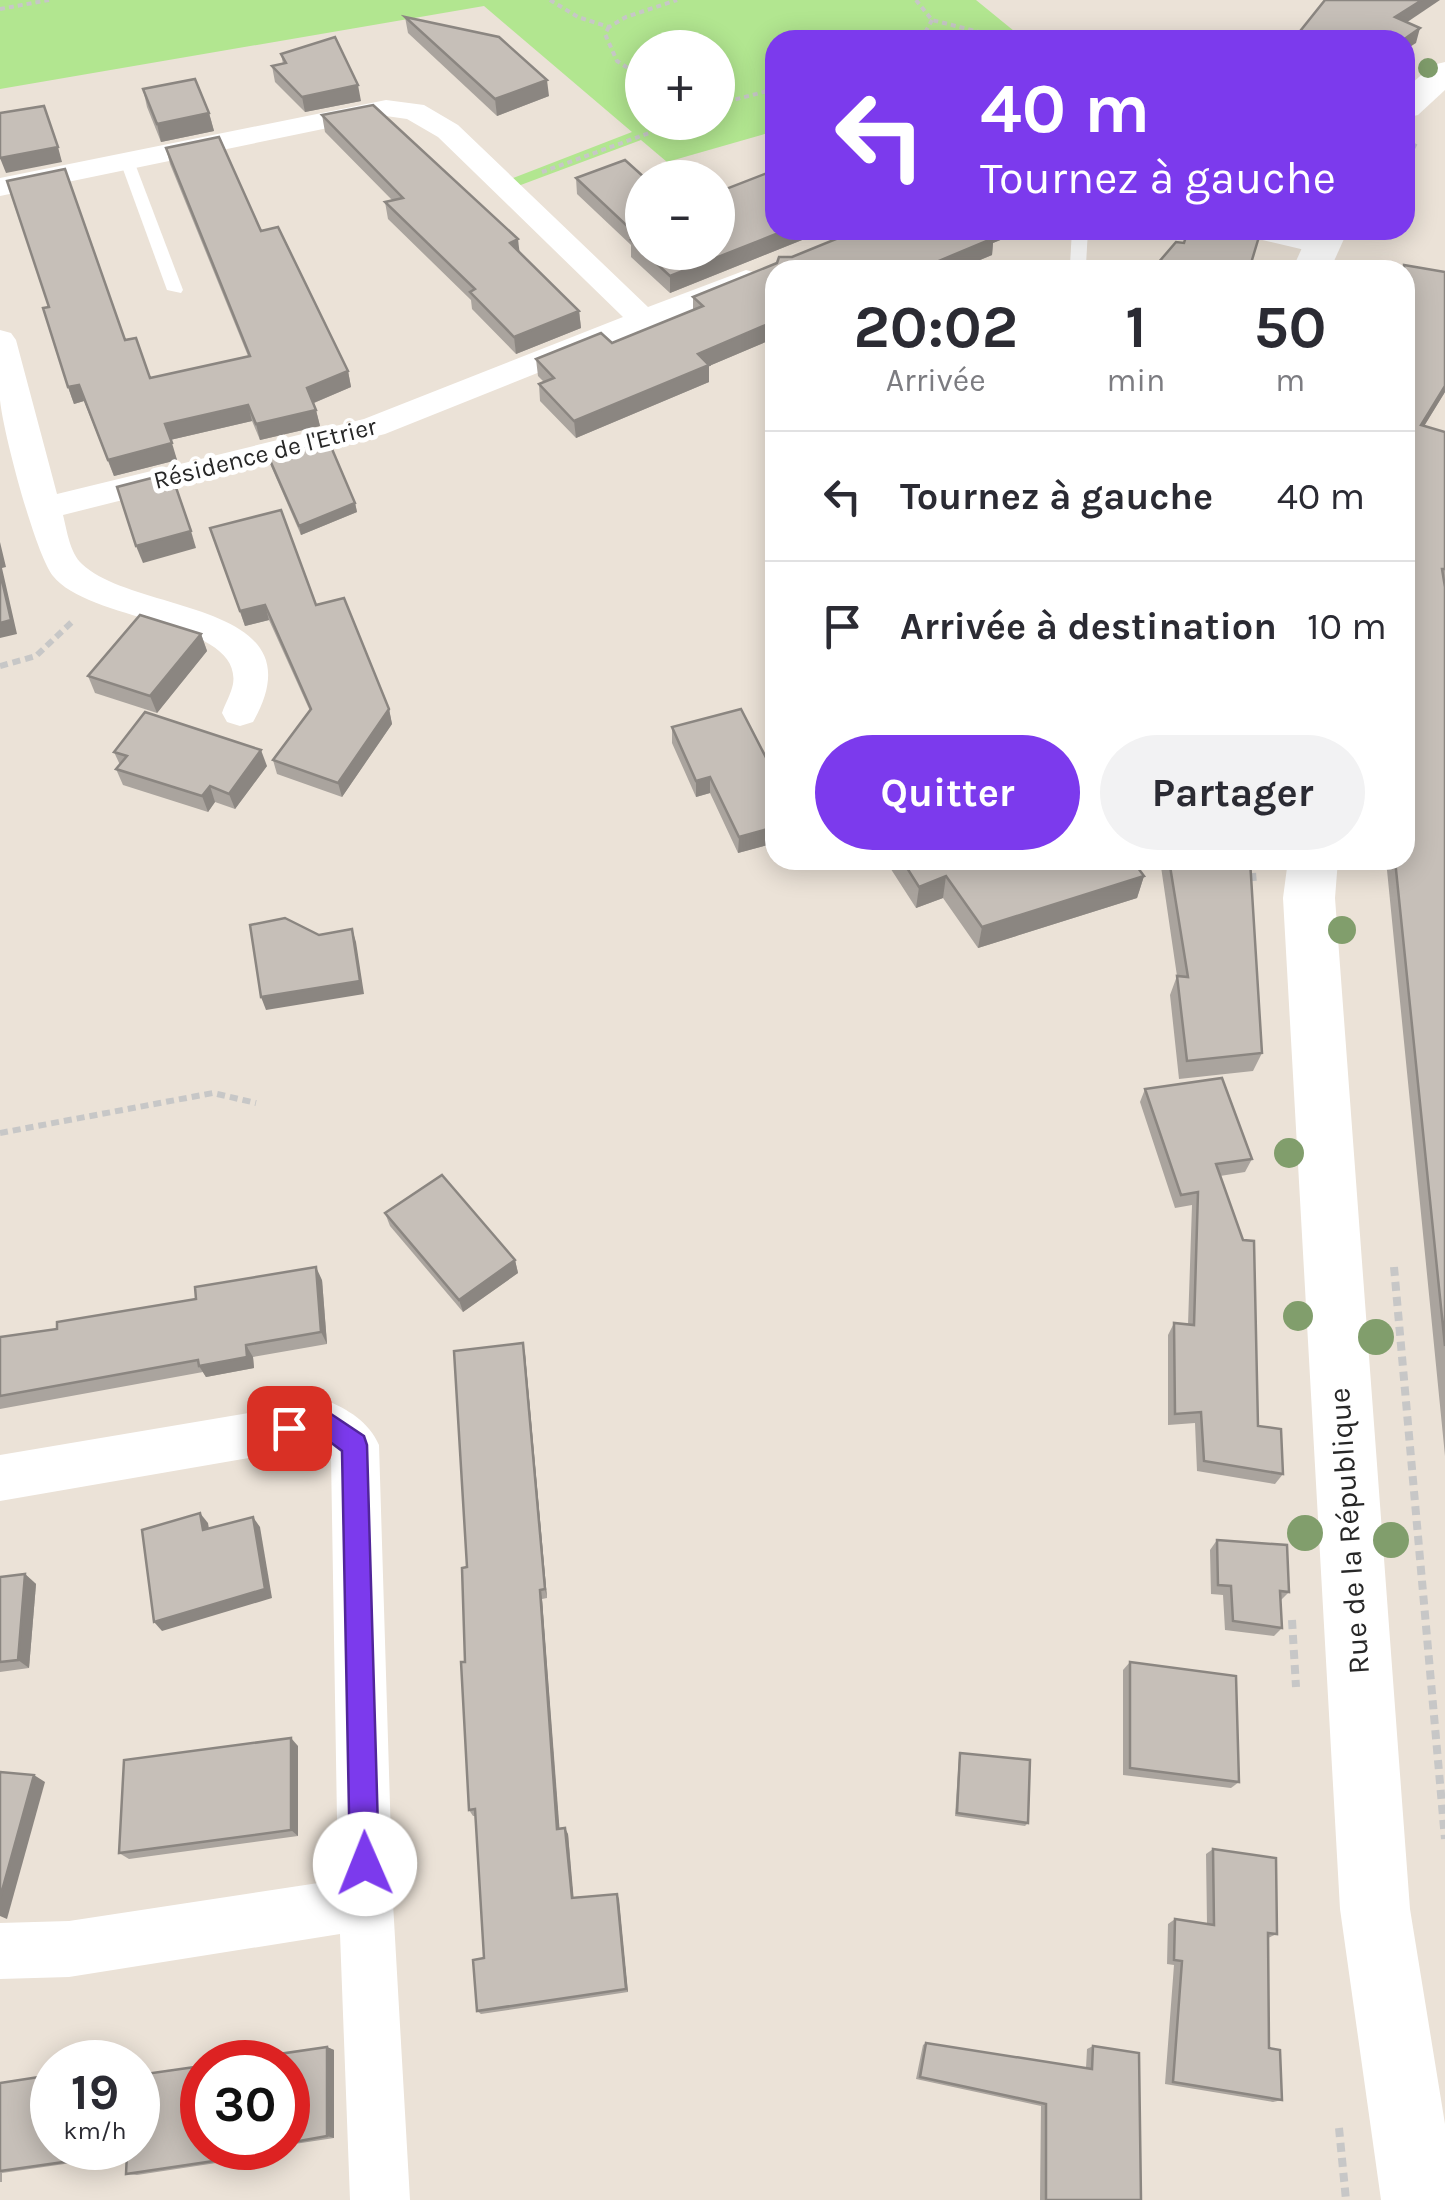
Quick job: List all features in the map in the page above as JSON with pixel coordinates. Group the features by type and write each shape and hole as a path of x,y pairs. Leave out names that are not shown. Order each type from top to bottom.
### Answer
{"main road":[{"path":"1415,98 1445,72"},
{"name":"Rue de la République","path":"1312,870 1310,918 1375,1909 1419,2200"}],"street":[{"path":"0,186 386,108 414,111 448,131 644,320"},
{"path":"1292,240 1321,248"},
{"name":"Résidence de l'Etrier","path":"44,508 374,428 765,271"},
{"path":"0,340 44,508 65,569 98,593 204,624 231,638 250,666 251,694 240,713"},
{"path":"0,1478 325,1422 354,1445 366,1903 380,2200"},
{"path":"0,1951 69,1949 366,1903"}],"lane":[{"path":"126,160 175,290"}],"path":[{"path":"0,9 49,0"},
{"path":"550,0 578,17 610,26"},
{"path":"625,69 610,56 605,34 610,26 677,0"},
{"path":"916,0 932,20 972,30"},
{"path":"927,30 932,20"},
{"path":"735,100 765,92"},
{"path":"503,186 625,139"},
{"path":"0,666 36,656 98,593"},
{"path":"0,1133 213,1093 256,1103"},
{"path":"1392,1251 1445,1839"}],"green space":[{"path":"0,0 976,0 1013,30 765,30 765,134 665,160 641,140 735,140 735,30 625,30 625,126 484,6 0,89"},
{"path":"625,135 625,140 641,140 507,190 500,183"}],"building":[{"path":"1325,0 1422,0 1395,17 1420,28 1415,32 1301,30"},
{"path":"405,17 499,37 547,80 495,99"},
{"path":"335,37 358,85 302,97 272,66 286,63 281,54"},
{"path":"195,79 209,113 157,124 143,89"},
{"path":"373,105 518,239 510,243 579,311 514,337 470,292 475,289 385,202 403,198 322,115"},
{"path":"44,106 58,147 0,158 0,113"},
{"path":"219,137 261,231 278,227 348,371 307,388 316,410 256,424 248,405 165,424 172,443 108,460 79,385 68,387 43,308 49,307 7,181 65,169 125,340 136,338 150,378 250,356 166,148"},
{"path":"625,160 625,224 576,178"},
{"path":"765,174 765,238 735,250 735,185"},
{"path":"834,240 989,240 941,260 778,260"},
{"path":"1258,240 1252,260 1161,260 1176,242"},
{"path":"1415,267 1445,272 1445,386 1421,425 1445,432 1445,1346 1396,870 1415,870"},
{"path":"765,268 765,325 698,354 709,365 574,421 539,384 554,378 536,359 601,333 612,343 703,306 693,297"},
{"path":"664,270 685,270 670,276"},
{"path":"329,442 355,503 299,526 269,458"},
{"path":"171,473 191,531 136,546 117,487"},
{"path":"281,510 316,605 344,598 389,709 338,783 273,760 311,709 265,605 240,611 210,528"},
{"path":"0,572 11,620 0,623"},
{"path":"140,615 201,634 150,696 88,676"},
{"path":"741,709 765,756 765,830 739,837 710,777 696,781 672,727"},
{"path":"145,712 261,750 229,794 210,786 202,796 116,769 127,756 114,752"},
{"path":"908,870 1140,870 1144,876 982,927 946,876 919,887"},
{"path":"1171,870 1251,870 1262,1053 1187,1061 1177,976 1188,977"},
{"path":"285,918 319,935 352,929 360,981 261,997 250,925"},
{"path":"1222,1078 1252,1159 1216,1164 1243,1240 1254,1241 1258,1426 1281,1429 1283,1474 1204,1461 1201,1412 1175,1414 1174,1323 1194,1325 1198,1192 1181,1195 1145,1089"},
{"path":"442,1175 515,1260 459,1300 385,1213"},
{"path":"316,1267 321,1332 246,1345 247,1357 199,1366 198,1360 0,1396 0,1337 57,1329 57,1322 196,1299 195,1287"},
{"path":"523,1343 545,1589 540,1590 557,1829 565,1828 572,1898 617,1894 626,1989 477,2011 473,1960 484,1958 475,1809 469,1810 461,1662 465,1662 462,1568 467,1567 454,1351"},
{"path":"200,1513 203,1530 253,1517 265,1589 154,1622 142,1530"},
{"path":"1217,1540 1287,1545 1289,1592 1280,1591 1282,1628 1233,1621 1231,1586 1218,1585"},
{"path":"25,1574 18,1660 0,1662 0,1577"},
{"path":"1130,1662 1236,1676 1239,1782 1130,1768"},
{"path":"291,1738 291,1830 119,1853 124,1760"},
{"path":"960,1753 1030,1760 1028,1823 957,1813"},
{"path":"0,1772 34,1775 0,1898"},
{"path":"1213,1849 1276,1858 1277,1934 1268,1933 1269,2048 1280,2050 1282,2100 1173,2082 1182,1961 1174,1960 1175,1919 1214,1925"},
{"path":"926,2043 1092,2069 1093,2046 1139,2053 1141,2200 1046,2200 1046,2104 920,2077"},
{"path":"327,2047 327,2136 310,2139 310,2049"},
{"path":"180,2069 180,2166 160,2169 160,2072"},
{"path":"30,2078 30,2167 0,2171 0,2083"}],"route":[{"path":"289,1428 325,1422 354,1445 365,1864"}]}
